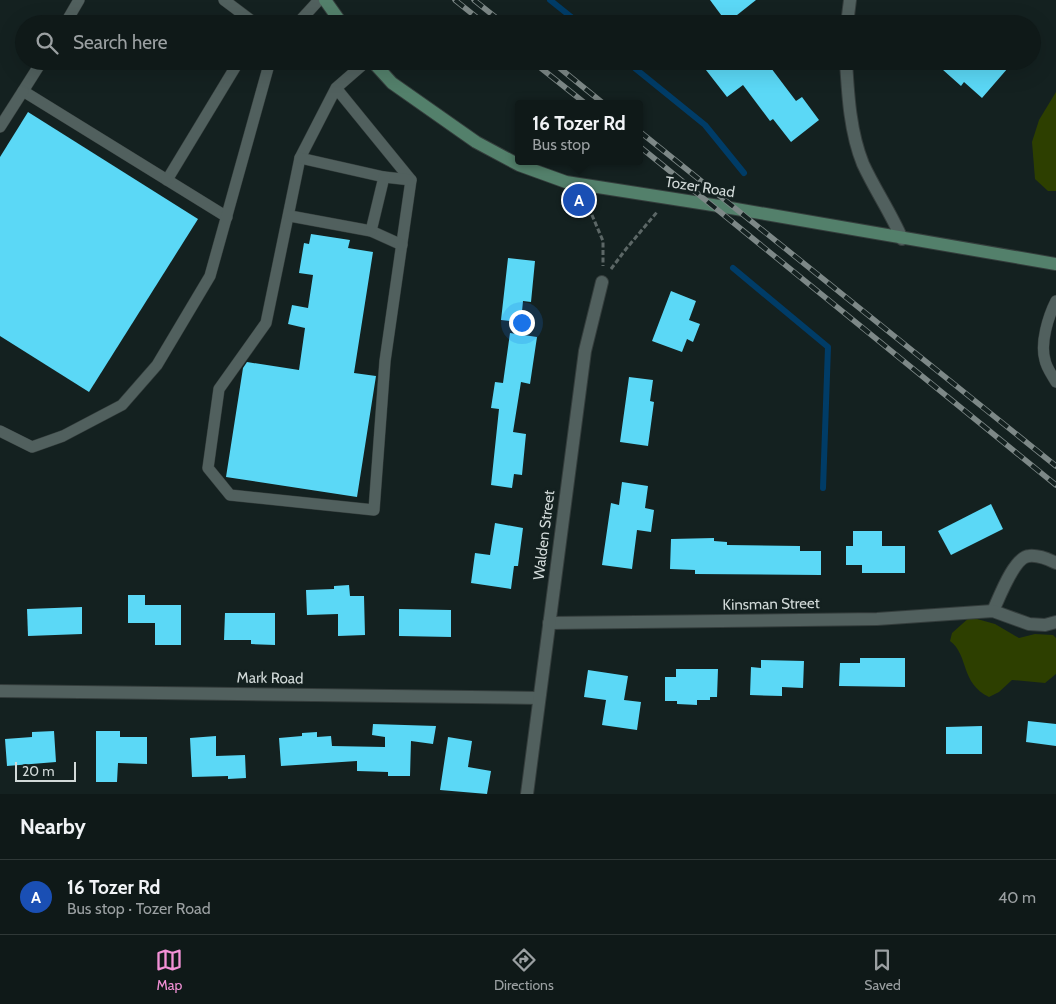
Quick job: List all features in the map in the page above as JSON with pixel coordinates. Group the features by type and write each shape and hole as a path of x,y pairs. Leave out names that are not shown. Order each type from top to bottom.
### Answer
{"main road":[{"path":"325,0 336,15"},
{"name":"Tozer Road","path":"380,70 392,83 476,142 515,163"},
{"name":"Tozer Road","path":"518,165 566,182 1056,264"}],"street":[{"path":"848,15 850,0"},
{"path":"847,70 848,95 863,162 891,213 902,239"},
{"name":"Walden Street","path":"527,794 585,351 602,282"},
{"path":"993,611 1019,562 1027,555 1040,557 1056,563"},
{"name":"Kinsman Street","path":"549,623 877,619 993,611 1029,624 1045,625 1056,622"},
{"name":"Mark Road","path":"0,691 539,698"}],"lane":[{"path":"70,15 79,0"},
{"path":"224,0 244,15"},
{"path":"305,15 319,0"},
{"path":"0,127 36,70"},
{"path":"166,180 233,70"},
{"path":"0,431 32,446 63,436 122,405 157,366 210,276 268,70"},
{"path":"336,88 411,180 385,361 374,510 230,495 208,468 219,389 266,323 290,216 300,158 336,88 357,70"},
{"path":"23,92 227,217"},
{"path":"300,158 384,177 411,180"},
{"path":"371,231 384,177"},
{"path":"290,216 371,231 402,245"},
{"path":"1056,301 1051,310 1044,341 1045,361 1056,382"}],"path":[{"path":"578,184 603,241 602,282"},
{"path":"602,282 626,249 669,198"}],"green space":[{"path":"1056,92 1056,191 1048,191 1035,179 1032,142 1039,120"},
{"path":"970,617 995,624 1019,638 1035,634 1053,635 1056,638 1056,674 1045,683 1012,680 999,692 989,697 973,684 960,654 950,641 952,633"}],"building":[{"path":"710,0 756,0 737,15 721,15"},
{"path":"706,70 773,70 796,101 802,97 819,120 791,142 773,119 770,121 743,85 727,97"},
{"path":"943,70 1006,70 982,98 964,82 961,86"},
{"path":"28,112 198,219 89,392 0,336 0,157"},
{"path":"311,234 350,240 348,248 373,252 354,373 376,376 357,497 226,477 243,368 247,362 299,370 305,328 288,324 292,305 308,308 313,275 299,273 304,243 309,244"},
{"path":"508,258 535,261 531,302 523,301 521,322 501,320"},
{"path":"671,291 696,301 689,320 700,324 693,342 687,339 682,352 652,341"},
{"path":"510,333 537,337 530,384 521,382 513,432 526,434 522,475 514,474 512,488 491,485 499,409 491,408 495,382 503,383"},
{"path":"629,377 653,380 650,401 654,402 648,446 620,442"},
{"path":"622,482 648,486 645,508 654,510 651,532 637,530 632,569 602,565 611,503 619,505"},
{"path":"991,504 1003,529 951,555 938,531"},
{"path":"495,523 523,528 518,566 514,566 511,589 471,583 475,553 490,555"},
{"path":"853,531 882,531 882,546 905,546 905,573 862,573 862,565 846,565 846,546 853,546"},
{"path":"714,538 714,541 727,542 727,545 800,546 800,551 821,551 821,575 695,574 695,570 670,569 671,539"},
{"path":"349,585 350,596 364,596 365,635 338,636 338,614 307,615 306,590 334,589 334,586"},
{"path":"128,595 145,595 145,605 181,605 181,645 155,645 155,623 128,623"},
{"path":"82,607 82,634 28,636 27,609"},
{"path":"399,609 451,610 451,637 399,636"},
{"path":"225,613 275,613 275,645 251,644 251,640 224,640"},
{"path":"860,658 905,658 905,687 839,686 840,663 860,663"},
{"path":"761,660 804,661 803,688 782,687 782,696 750,695 751,667 761,668"},
{"path":"676,669 718,669 717,697 710,697 710,700 697,700 697,705 665,701 665,677 676,677"},
{"path":"588,670 628,676 624,700 641,702 637,730 602,725 606,700 584,697"},
{"path":"1028,721 1056,724 1056,746 1026,742"},
{"path":"373,724 436,726 433,744 411,741 410,776 388,776 388,772 357,771 357,761 281,766 279,738 302,736 302,733 317,732 317,737 331,736 332,746 385,747 385,737 372,735"},
{"path":"982,726 982,754 946,754 946,727"},
{"path":"54,731 56,762 7,766 5,739 32,737 32,732"},
{"path":"96,731 120,731 120,737 147,737 147,764 118,763 117,782 96,782"},
{"path":"216,736 216,756 245,755 246,778 228,779 228,776 192,777 190,738"},
{"path":"448,737 472,741 468,767 491,771 487,794 440,790"}],"waterway":[{"path":"550,0 569,15"},
{"path":"637,70 705,125 744,173"},
{"path":"733,268 828,347 823,488"}],"railway":[{"path":"455,0 474,15"},
{"path":"474,0 493,15"},
{"path":"543,70 581,100"},
{"path":"562,70 599,100"},
{"path":"643,134 1056,466"},
{"path":"643,149 1056,485"}],"place":[{"name":"16 Tozer Rd","path":"579,200"}]}
